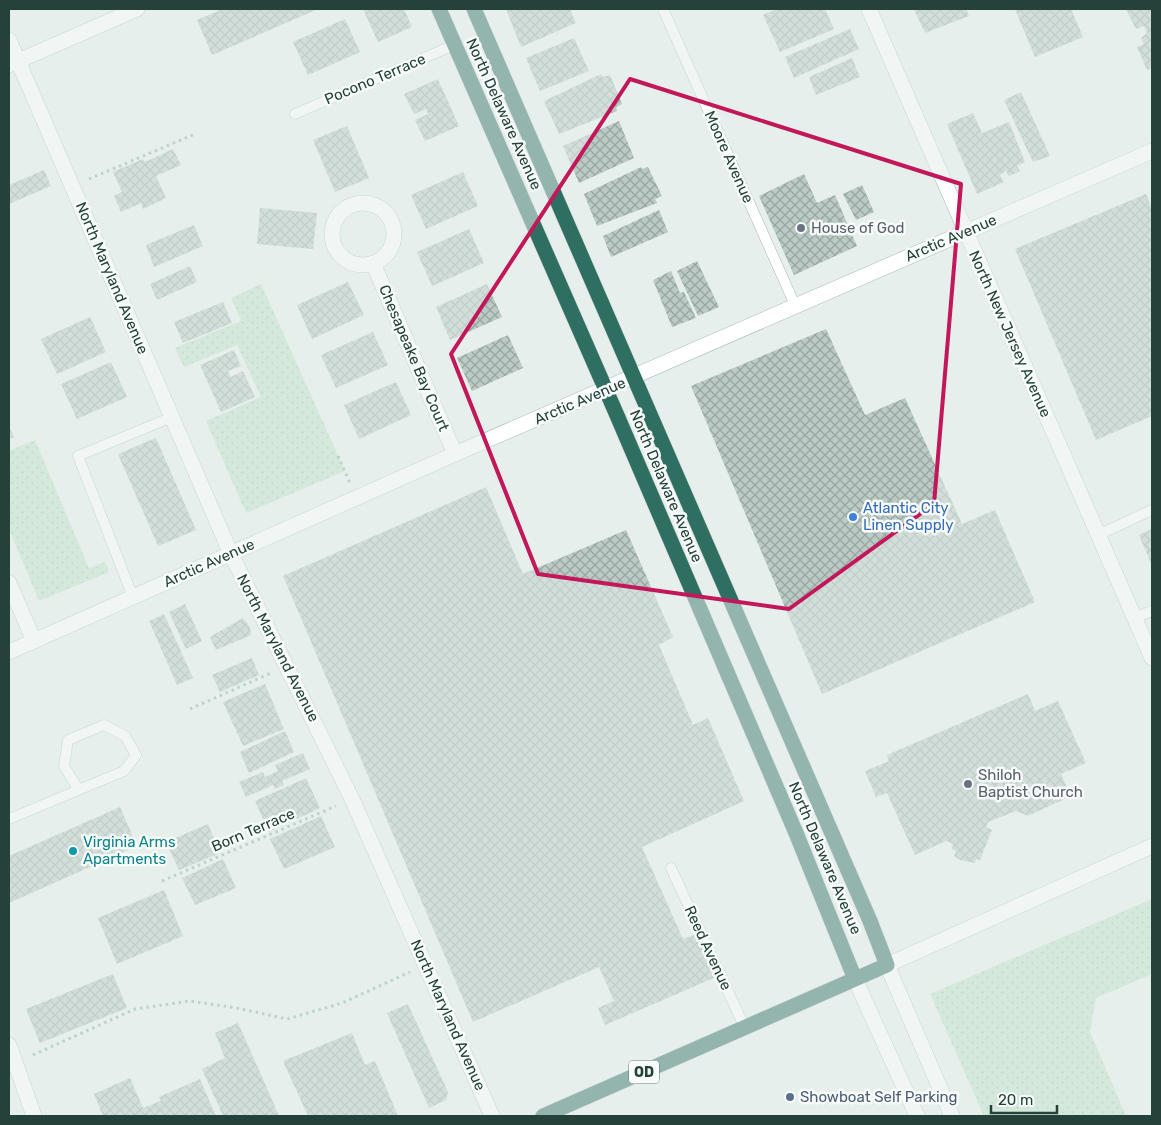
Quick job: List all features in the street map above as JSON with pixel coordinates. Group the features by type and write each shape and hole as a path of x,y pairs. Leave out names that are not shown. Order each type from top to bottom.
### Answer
{"highway":[{"name":"North Delaware Avenue","path":"439,9 796,833 855,979"},
{"name":"North Delaware Avenue","path":"474,9 866,912 887,965"},
{"name":"OD","path":"543,1116 887,965"}],"street":[{"path":"13,63 137,9"},
{"name":"North New Jersey Avenue","path":"869,9 1152,658"},
{"name":"North Maryland Avenue","path":"9,40 13,63 72,186 231,554 288,666 352,799 492,1116"},
{"name":"Arctic Avenue","path":"9,652 356,497 1152,151"},
{"path":"358,203 378,207 386,213 394,231 389,251 373,263 353,263 344,258 333,242 334,226 340,213 358,203"},
{"name":"Chesapeake Bay Court","path":"373,263 455,454"},
{"path":"9,583 34,641"},
{"name":"OD","path":"887,965 1152,846"},
{"path":"887,965 952,1116"},
{"path":"855,979 917,1116"},
{"path":"9,1045 34,1116"}],"lane":[{"name":"Moore Avenue","path":"663,9 796,305"},
{"name":"Pocono Terrace","path":"295,114 454,45"},
{"path":"134,597 78,456 172,417"},
{"path":"1098,535 1152,510"},
{"path":"1134,618 1152,611"},
{"path":"9,819 124,770 136,755 125,736 104,725 68,740 64,766 78,789"},
{"name":"Reed Avenue","path":"672,868 745,1028"}],"path":[{"path":"72,186 195,134"},
{"path":"338,456 356,497"},
{"path":"190,709 288,666"},
{"name":"Born Terrace","path":"162,881 352,799"},
{"path":"16,1063 135,1009 190,1001 287,1019 342,1003 426,964"}],"highlighted area":[{"path":"630,79 961,184 934,504 789,609 538,574 451,354"}],"green space":[{"path":"261,284 345,471 246,513 206,421 261,397 237,345 184,367 175,348 241,321 231,298"},
{"path":"35,440 89,568 105,562 109,572 39,601 9,529 9,451"},
{"path":"1152,899 1152,974 1096,998 1090,1032 1126,1116 984,1116 930,994"}],"building":[{"path":"223,9 318,9 212,55 197,20"},
{"path":"363,9 404,9 412,27 378,42"},
{"path":"506,9 570,9 576,23 521,47"},
{"path":"777,9 825,9 834,29 780,52 763,15"},
{"path":"914,9 966,9 969,16 925,33"},
{"path":"1015,9 1071,9 1083,37 1035,57"},
{"path":"1126,9 1152,9 1152,68 1147,70 1137,47 1144,44 1141,38 1147,33 1144,26 1136,29"},
{"path":"345,19 360,52 308,75 293,42"},
{"path":"850,29 859,49 794,78 785,57"},
{"path":"574,38 589,71 540,91 526,58"},
{"path":"852,58 860,77 816,95 809,77"},
{"path":"601,74 603,77 610,75 622,104 616,107 617,111 559,134 544,101"},
{"path":"438,79 459,126 425,141 415,120 428,114 426,109 414,114 404,94"},
{"path":"1021,92 1050,156 1033,162 1004,100"},
{"path":"973,113 982,133 1009,122 1025,162 1017,166 1020,171 1009,176 1006,171 1000,175 1004,182 977,194 947,124"},
{"path":"619,121 634,158 579,183 563,146"},
{"path":"347,126 369,178 335,192 313,140"},
{"path":"173,149 181,165 156,176 166,198 143,209 141,203 121,212 114,196 122,192 113,172 143,159 145,162"},
{"path":"641,167 642,169 648,167 662,196 655,199 657,203 597,226 584,194"},
{"path":"44,170 51,186 9,204 9,185"},
{"path":"463,172 478,206 426,229 411,195"},
{"name":"House of God","path":"804,174 817,203 835,195 857,246 794,275 759,196"},
{"path":"862,185 874,212 856,220 843,194"},
{"path":"1146,194 1152,208 1152,416 1096,440 1015,249"},
{"path":"260,208 317,213 313,249 257,244"},
{"path":"659,210 668,232 611,257 603,236"},
{"path":"194,225 203,246 154,267 146,245"},
{"path":"469,229 484,263 432,286 417,252"},
{"path":"697,261 719,307 698,316 677,271"},
{"path":"190,266 197,282 157,300 150,284"},
{"path":"671,271 680,293 684,292 696,318 672,327 653,280"},
{"path":"348,282 364,315 312,339 297,305"},
{"path":"487,284 502,317 450,340 436,307"},
{"path":"223,302 232,323 183,343 174,322"},
{"path":"90,317 106,352 57,374 41,339"},
{"name":"Atlantic City Linen Supply","path":"826,329 865,415 905,398 962,524 995,510 1035,602 822,694 691,386"},
{"path":"373,332 388,365 336,388 321,355"},
{"path":"508,335 523,368 472,391 457,358"},
{"path":"234,350 241,366 228,371 231,377 243,371 255,397 221,412 200,365"},
{"path":"111,362 127,397 77,419 61,384"},
{"path":"396,382 411,415 359,439 344,405"},
{"path":"9,426 14,437 9,439"},
{"path":"156,438 196,530 158,546 118,454"},
{"path":"486,487 523,574 626,530 673,637 659,645 693,725 708,718 744,801 642,847 683,939 696,934 716,977 605,1025 598,1008 614,1001 599,967 473,1022 283,576"},
{"path":"1152,529 1152,566 1139,535"},
{"path":"185,604 202,641 186,649 169,612"},
{"path":"164,614 193,678 177,685 149,621"},
{"path":"243,618 250,627 251,635 216,650 210,637"},
{"path":"252,658 259,675 220,692 212,675"},
{"path":"265,684 284,729 243,746 223,702"},
{"name":"Shiloh Baptist Church","path":"1028,694 1035,711 1058,701 1086,763 1061,774 1071,796 1028,816 1016,811 988,822 986,827 992,830 980,860 976,859 975,863 960,860 954,856 956,851 952,849 953,844 946,841 915,855 887,793 876,797 865,771 889,761 887,755"},
{"path":"285,731 294,752 249,773 240,752"},
{"path":"303,753 310,769 282,781 284,785 275,789 273,785 246,797 239,782 263,772 265,777 278,771 275,765"},
{"path":"306,778 320,808 269,832 255,801"},
{"name":"Virginia Arms Apartments","path":"120,807 137,846 9,903 9,856"},
{"path":"321,816 335,847 284,869 270,839"},
{"path":"208,824 220,853 179,870 166,842"},
{"path":"223,859 236,888 195,905 182,878"},
{"path":"164,890 183,936 117,964 98,918"},
{"path":"113,974 127,1008 40,1043 26,1009"},
{"path":"408,1004 448,1092 446,1100 429,1108 387,1013"},
{"path":"238,1023 279,1116 223,1116 202,1069 225,1058 215,1033"},
{"path":"352,1033 365,1065 375,1061 398,1116 308,1116 283,1061"},
{"path":"130,1078 143,1108 161,1101 159,1097 200,1079 216,1116 103,1116 94,1094"}],"place":[{"name":"House of God","path":"801,228"},
{"name":"Atlantic City Linen Supply","path":"853,517"},
{"name":"Shiloh Baptist Church","path":"968,784"},
{"name":"Virginia Arms Apartments","path":"73,851"},
{"name":"Showboat Self Parking","path":"790,1097"}]}
